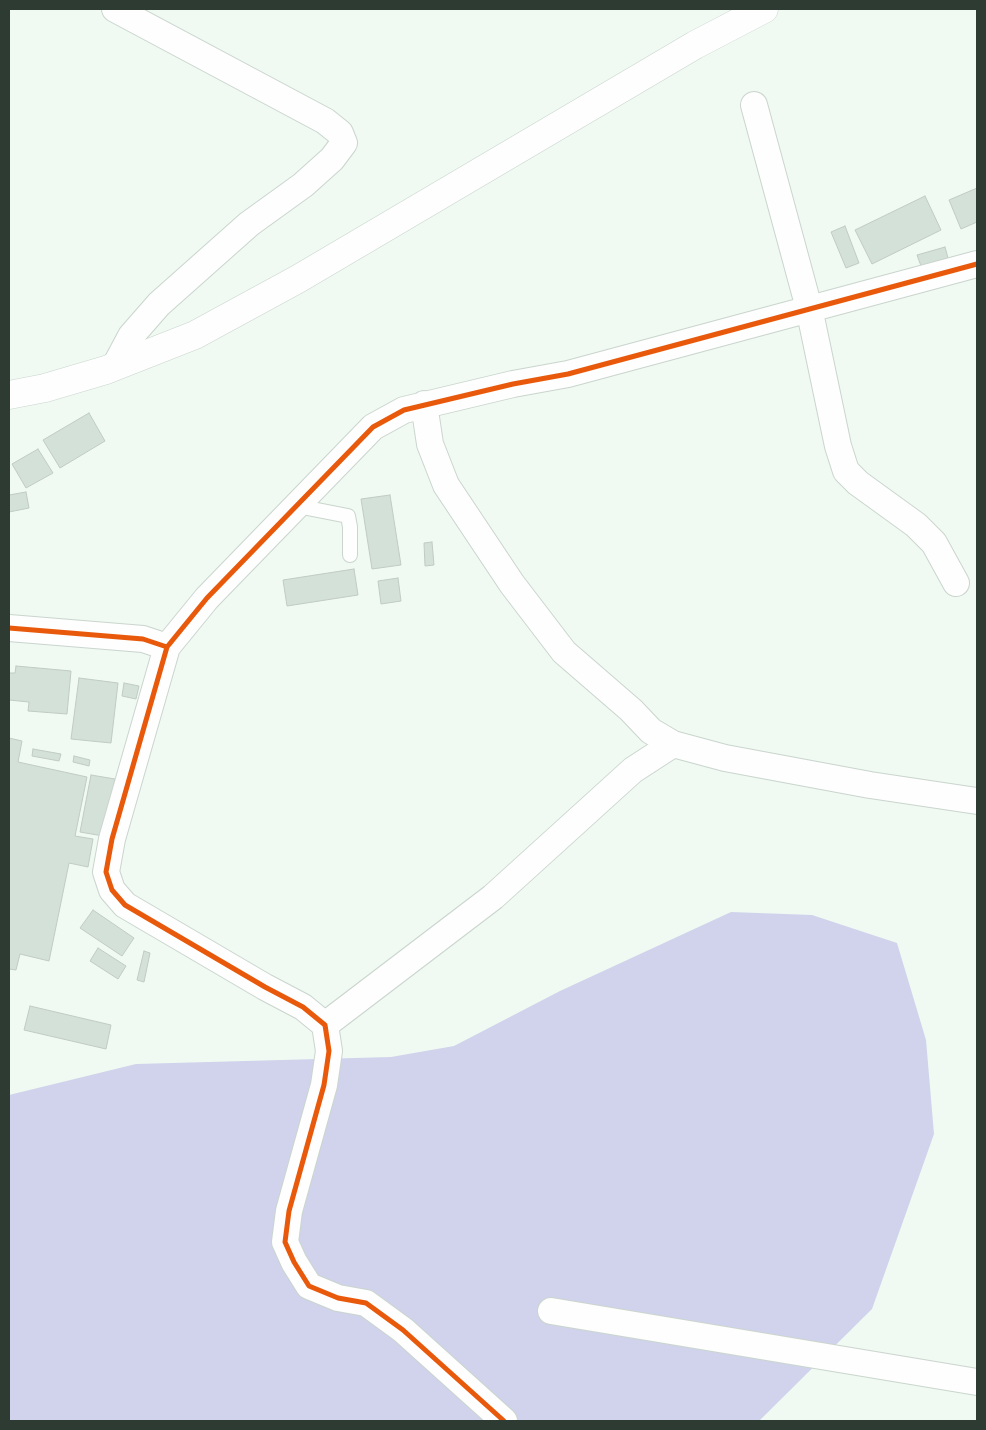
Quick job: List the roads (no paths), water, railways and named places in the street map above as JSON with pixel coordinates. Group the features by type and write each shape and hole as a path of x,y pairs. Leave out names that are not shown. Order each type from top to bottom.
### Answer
{"street":[{"path":"115,9 324,121 340,133 344,143 332,159 303,184 249,224 159,304 131,336 115,366"},
{"path":"9,395 45,388 115,366 195,335 298,279 695,45 764,9"},
{"path":"754,105 810,308 838,446 846,471 858,483 916,525 934,543 956,583"},
{"path":"504,1421 396,1325 366,1303 338,1298 308,1286 294,1262 285,1242 289,1211 324,1085 329,1051 325,1025 303,1007 256,982 125,905 112,890 106,872 112,839 167,647 207,598 373,427 404,410 424,404 568,374 977,264"},
{"path":"424,404 430,444 446,485 512,584 564,652 652,731 673,744 725,758 870,785 977,801"},
{"path":"9,628 143,639 167,647"},
{"path":"325,1025 493,897 633,770 673,744"},
{"path":"551,1311 977,1382"}],"lane":[{"path":"297,506 348,516 350,555"}]}
